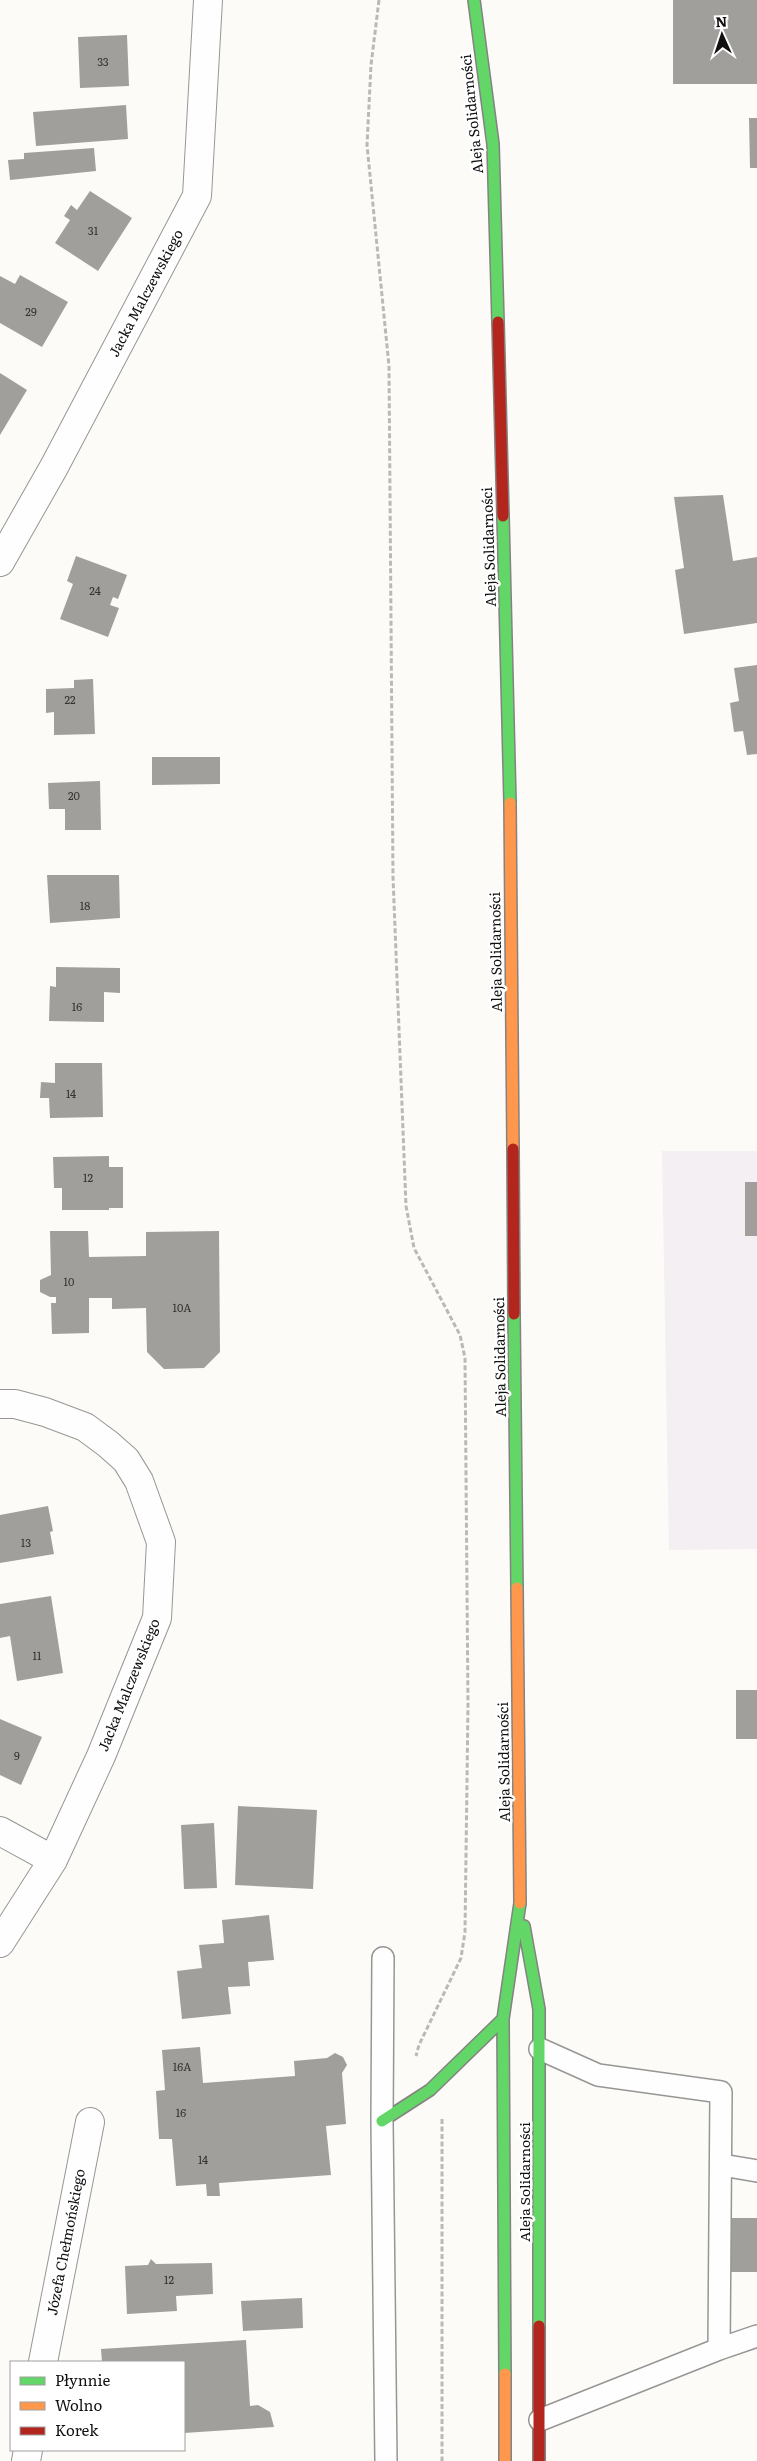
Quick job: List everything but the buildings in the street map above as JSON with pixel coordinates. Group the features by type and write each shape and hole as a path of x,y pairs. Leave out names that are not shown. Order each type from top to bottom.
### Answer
{"main road":[{"name":"Aleja Solidarności","path":"474,0 493,144 510,724 520,1905 503,2019 505,2461"},
{"name":"Aleja Solidarności","path":"520,1905 539,2009 539,2461"},
{"path":"382,2120 430,2090 503,2019"}],"street":[{"name":"Jacka Malczewskiego","path":"0,562 54,467 197,196 208,0"},
{"name":"Jacka Malczewskiego","path":"0,1404 15,1404 86,1427 108,1444 126,1460 139,1481 161,1542 158,1618 101,1756 53,1860 0,1943"},
{"path":"0,1831 53,1860"},
{"name":"Józefa Chełmońskiego","path":"43,2361 90,2122"}],"lane":[{"path":"383,1958 382,2120 386,2461"},
{"path":"540,2049 598,2075 721,2092 722,2165 719,2350"},
{"path":"722,2165 757,2171"},
{"path":"540,2420 757,2336"}],"path":[{"path":"379,0 371,65 367,145 389,366 393,876 406,1206 414,1248 460,1335 465,1358 468,1686 465,1932 461,1958 419,2045 416,2058 420,2079 430,2090 442,2109 442,2461"}],"shaded area":[{"path":"662,1151 757,1151 757,1549 669,1550"}],"traffic: fast":[{"path":"474,0 493,144 498,322"},
{"path":"503,516 510,803"},
{"path":"514,1314 517,1588"},
{"path":"505,2374 503,2019 520,1903"},
{"path":"524,1926 539,2009 539,2326"},
{"path":"382,2121 430,2090 503,2019"}],"traffic: slow":[{"path":"510,803 513,1149"},
{"path":"517,1588 520,1903"},
{"path":"505,2374 505,2461"}],"traffic: jam":[{"path":"498,322 503,516"},
{"path":"513,1149 514,1314"},
{"path":"539,2326 539,2461"}]}
